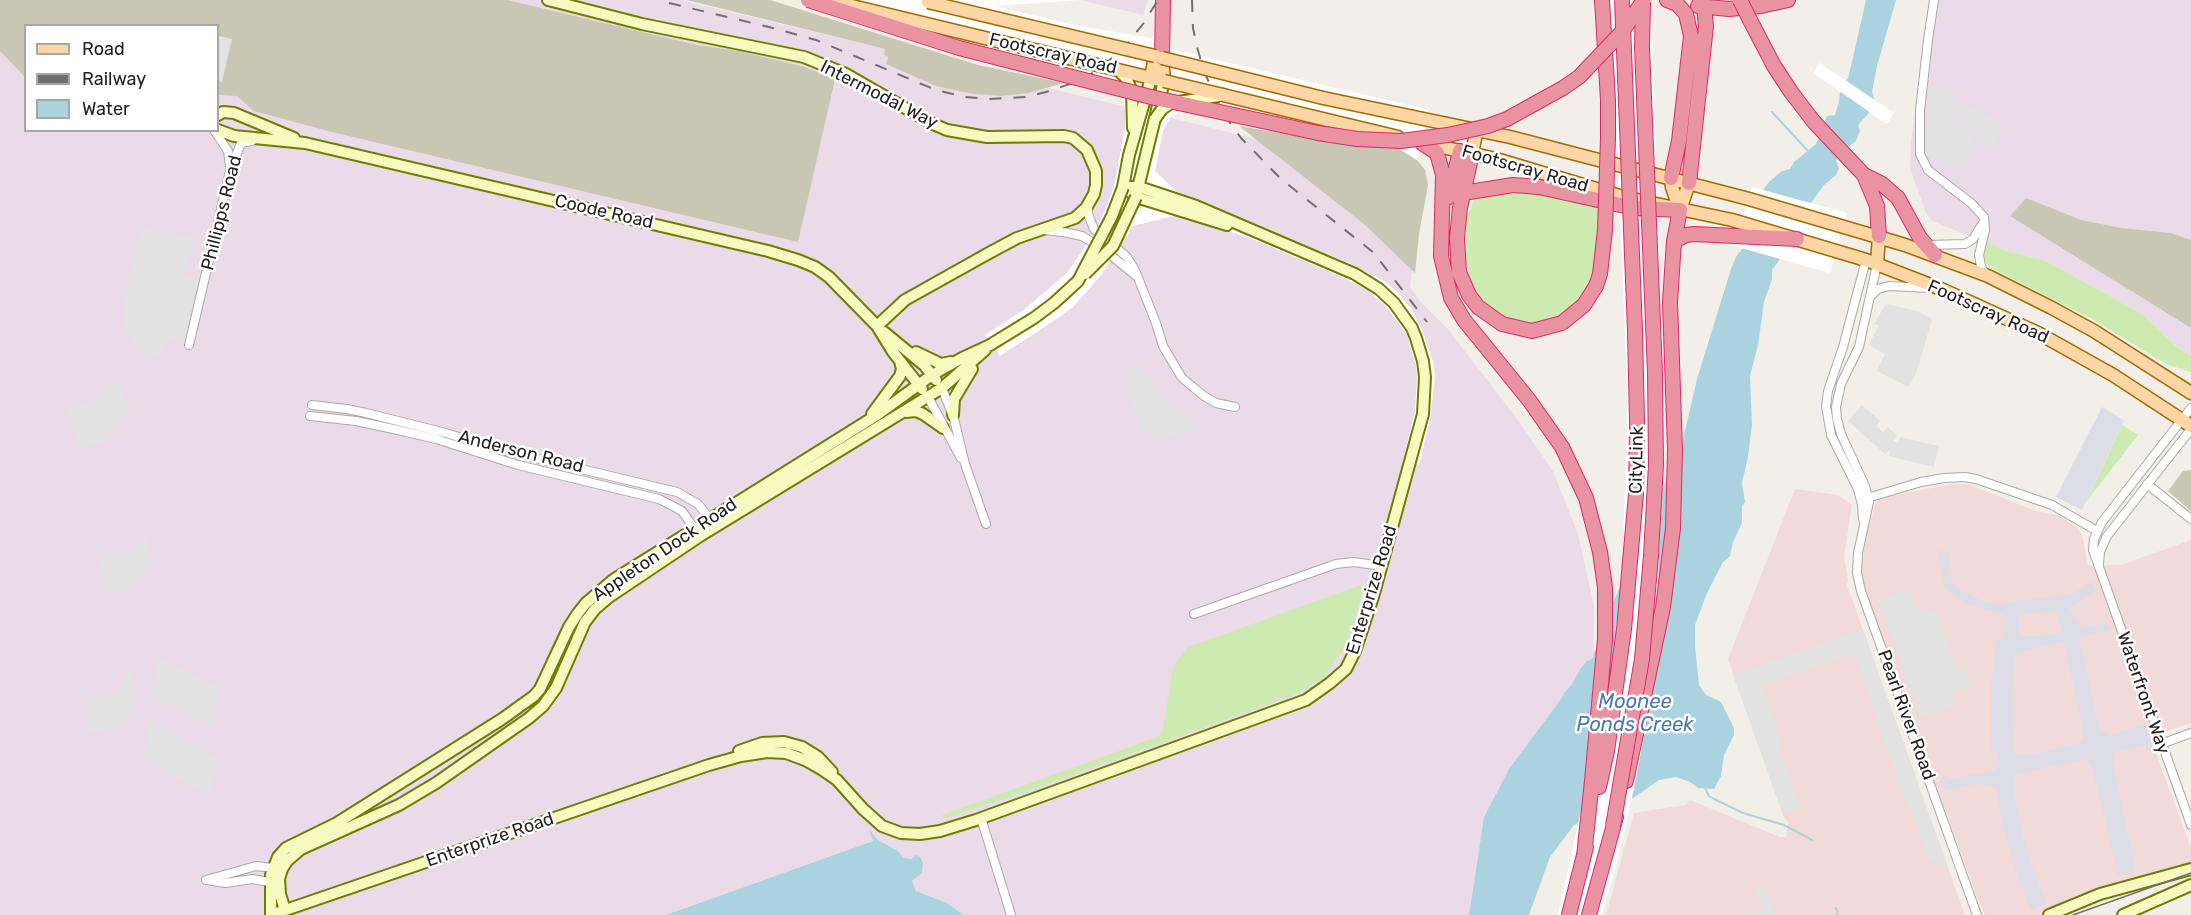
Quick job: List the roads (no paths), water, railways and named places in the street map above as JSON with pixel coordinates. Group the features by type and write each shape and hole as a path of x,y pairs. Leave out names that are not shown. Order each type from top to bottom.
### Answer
{"highway":[{"path":"808,0 959,48 1155,99 1318,133 1357,139 1401,141 1448,135 1488,126 1507,119 1563,88 1580,77 1621,33 1643,0"},
{"path":"1158,57 1163,0"},
{"path":"1466,152 1458,224 1459,265 1465,287 1478,307 1502,324 1521,330 1544,329 1569,319 1584,305 1596,286 1604,251 1608,100 1602,0"},
{"name":"CityLink","path":"1569,915 1607,751 1624,629 1636,494 1637,410 1622,0"},
{"name":"CityLink","path":"1589,915 1613,826 1642,658 1655,482 1655,384 1642,47 1643,0"},
{"path":"1667,0 1702,3 1729,9 1761,6 1788,0"},
{"path":"1667,0 1677,4 1686,14 1691,36 1679,141 1671,178"},
{"path":"1740,0 1760,41 1791,92 1814,122 1864,175 1882,184 1898,198 1925,245 1935,255"},
{"path":"1689,183 1705,36 1702,3"},
{"path":"1422,143 1437,153 1442,165 1443,268 1451,298 1464,320 1529,400 1562,447 1591,513 1603,570 1606,609 1599,717 1584,856"},
{"path":"1442,228 1466,152"},
{"path":"1864,175 1877,206 1879,236"},
{"path":"1463,193 1514,185 1539,187 1634,208 1680,210 1674,241 1670,302 1675,494 1668,572 1636,744 1613,826"},
{"path":"1674,241 1690,234 1740,229 1797,238"}],"main road":[{"name":"Footscray Road","path":"830,1 1543,171 1623,197 1680,210 1740,229"},
{"name":"Footscray Road","path":"928,2 1323,98 1477,129 1844,225 1905,244 1988,276 2094,331 2191,393"},
{"name":"Appleton Dock Road","path":"1151,78 1158,57"},
{"name":"Appleton Dock Road","path":"1158,57 1164,81"},
{"path":"1464,127 1466,152"},
{"path":"1466,152 1477,129"},
{"path":"1671,178 1680,210"},
{"path":"1680,210 1689,183"},
{"path":"1871,262 1879,236"},
{"name":"Footscray Road","path":"1797,238 1871,262 1941,289 2038,333 2113,375 2188,424"}],"street":[{"name":"Intermodal Way","path":"548,0 642,24 804,57 846,74 947,130 987,137 1053,135 1072,138 1088,150 1096,171 1094,194 1088,204"},
{"path":"1935,0 1921,100 1920,154 1928,170 1977,208 1985,220 1985,232 1979,255 1981,267 1988,276"},
{"path":"1118,70 1126,78 1132,91 1134,111 1132,143"},
{"name":"Appleton Dock Road","path":"1078,280 1113,216 1123,187 1132,143 1151,78"},
{"name":"Appleton Dock Road","path":"712,523 933,375 955,361 989,346 1045,310 1101,260 1113,246 1137,192 1164,81"},
{"path":"1155,119 1162,109 1172,103 1222,95"},
{"name":"Coode Road","path":"219,115 227,111 238,114 305,143"},
{"name":"Coode Road","path":"219,131 234,136 305,143 514,190 788,257 815,267 830,278 878,327 933,375 942,388 953,415 965,464 986,524"},
{"path":"217,132 228,151 230,171"},
{"name":"Phillipps Road","path":"189,345 230,171 238,149 243,142 305,143"},
{"name":"Enterprize Road","path":"271,915 709,765 767,752 786,753 805,760 837,780 882,826 901,832 920,834 940,831 1306,700 1330,683 1346,669 1355,651 1382,566 1422,414 1425,396 1424,361 1412,328 1394,303 1365,279 1271,237 1123,187"},
{"path":"878,327 905,300 989,253 1040,230 1075,218 1088,204"},
{"path":"1088,204 1088,214 1094,229 1127,257 1142,283 1163,346 1182,378 1216,403 1235,407"},
{"path":"1905,244 1965,244 1974,238 1985,220"},
{"path":"1040,230 1074,234 1093,242 1123,263 1142,283"},
{"path":"1871,262 1829,386 1826,406 1833,441 1865,499 1932,480 1972,478 2052,505 2097,531"},
{"name":"Pearl River Road","path":"1871,262 1870,298 1859,347 1839,392 1836,413 1840,434 1863,481 1868,511 1857,565 1859,582 1977,915"},
{"path":"1870,298 1875,291 1889,286 1941,289"},
{"name":"Coode Road","path":"878,327 900,361 928,397 943,428 965,464"},
{"path":"892,338 935,362 941,364 955,361"},
{"path":"953,415 954,399 989,346"},
{"name":"Appleton Dock Road","path":"271,915 270,882 273,868 286,848 337,823 502,719 534,696 569,627 586,603 613,580 902,414 954,380 989,346"},
{"path":"861,425 900,376 902,369 900,361"},
{"name":"Anderson Road","path":"312,405 347,409 377,416 446,433 494,448 677,492 698,504 712,523"},
{"name":"Waterfront Way","path":"2099,569 2099,556 2104,540 2147,484 2188,424 2191,408"},
{"path":"902,414 916,411 943,428"},
{"name":"Anderson Road","path":"310,416 356,421 398,430 436,439 518,465 639,493 659,499 681,511 697,532"},
{"name":"Waterfront Way","path":"2188,424 2097,531 2093,550 2189,821 2191,833"},
{"path":"2147,484 2191,519"},
{"name":"Appleton Dock Road","path":"285,910 280,894 279,879 282,869 293,855 301,849 399,805 436,783 529,718 556,688 577,638 595,609 697,532"},
{"path":"1194,614 1336,564 1353,562 1382,566"},
{"path":"2161,744 2191,733"},
{"path":"396,786 401,790 413,789 484,748"},
{"path":"981,818 1011,915"},
{"path":"270,882 252,879 225,883 206,880 256,866 273,868"},
{"path":"2049,915 2109,892 2191,869"},
{"path":"2123,915 2191,885"},
{"name":"Pearl River Road","path":"1972,898 1984,915"}],"water":[{"name":"Moonee Ponds Creek","path":"1866,0 1896,0 1877,66 1872,92 1874,99 1869,113 1858,125 1860,131 1856,141 1839,154 1836,161 1839,168 1836,175 1824,185 1813,200 1772,270 1772,279 1764,302 1758,345 1750,376 1752,425 1742,483 1745,502 1742,506 1742,523 1733,542 1730,556 1723,562 1707,593 1695,625 1699,685 1706,695 1721,702 1734,728 1734,735 1724,755 1721,776 1714,789 1698,788 1676,777 1659,780 1633,798 1574,825 1550,857 1529,915 1469,915 1484,817 1509,769 1572,684 1580,669 1593,658 1613,603 1682,444 1697,379 1731,269 1737,255 1745,246 1763,190 1769,182 1782,171 1790,169 1794,162 1816,144 1827,116 1835,115 1842,84 1848,78"},
{"path":"869,829 878,840 898,851 904,858 912,859 915,855 921,858 922,873 912,881 916,891 947,903 963,915 666,915 873,841"}],"waterway":[{"path":"1772,112 1808,151"},
{"path":"1705,788 1709,796 1714,799 1743,813 1784,825 1812,840"},
{"path":"1836,908 1838,915"}],"tram line":[{"path":"2073,915 2191,873"}],"railway":[{"path":"669,3 816,40 936,90 965,97 990,99 1026,97 1050,91 1078,81 1096,71 1124,48 1158,0"},
{"path":"1192,0 1193,28 1197,47 1204,71 1222,112 1241,138 1281,179 1374,253 1427,322"}]}
